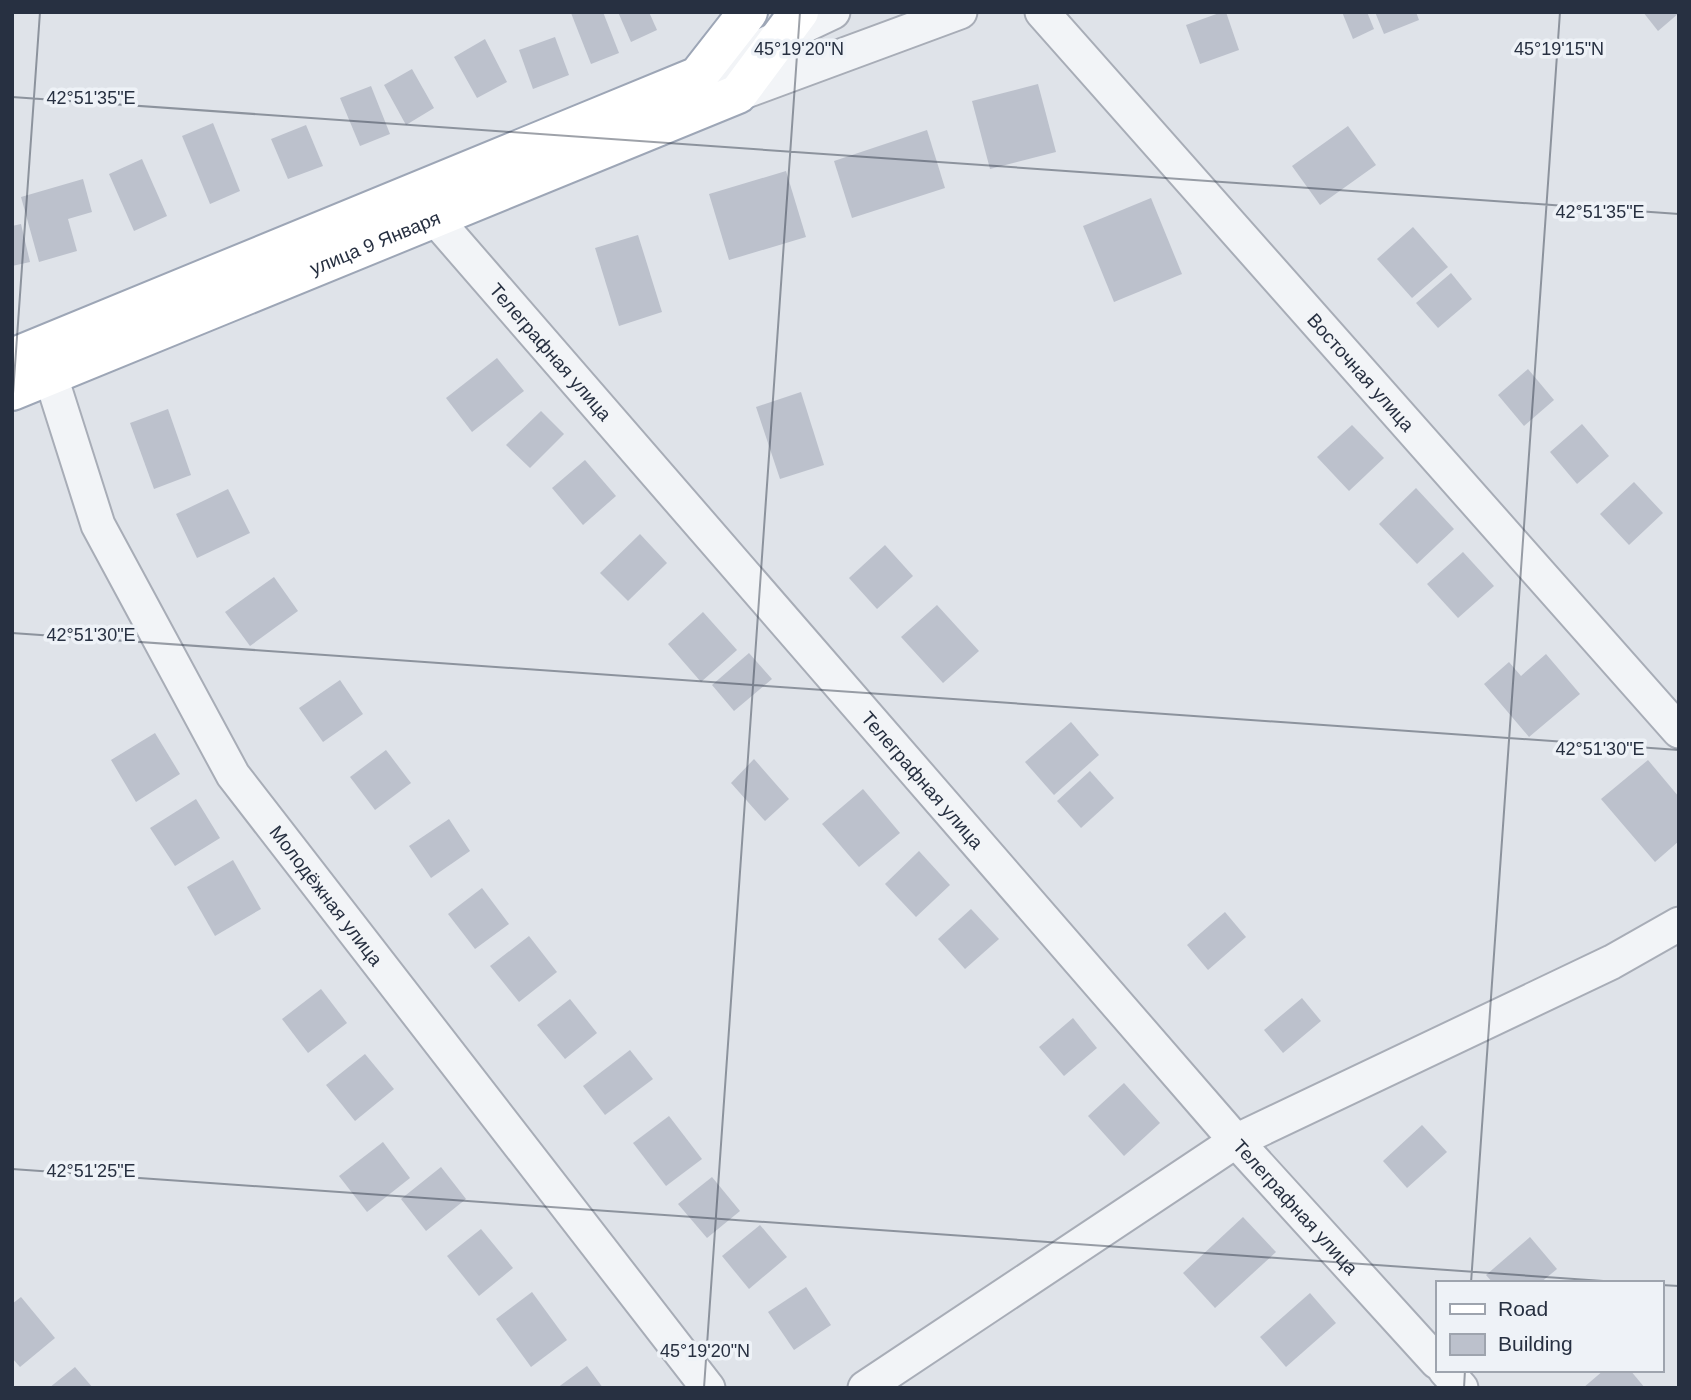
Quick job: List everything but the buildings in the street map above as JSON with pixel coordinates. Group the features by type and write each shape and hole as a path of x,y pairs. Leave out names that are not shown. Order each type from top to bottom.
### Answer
{"main road":[{"path":"698,76 748,12"},
{"path":"738,94 790,25"},
{"name":"улица 9 Января","path":"423,205 698,76"},
{"name":"улица 9 Января","path":"12,391 34,360 423,205 738,94"}],"street":[{"path":"698,76 790,25 833,12"},
{"path":"738,94 960,12"},
{"name":"Восточная улица","path":"1042,12 1679,731"},
{"name":"Телеграфная улица","path":"423,205 1236,1141 1436,1361"},
{"name":"Молодёжная улица","path":"34,360 98,525 233,775 708,1388"},
{"path":"865,1388 1236,1141 1612,962 1679,924"},
{"path":"1447,1372 1461,1388"}]}
